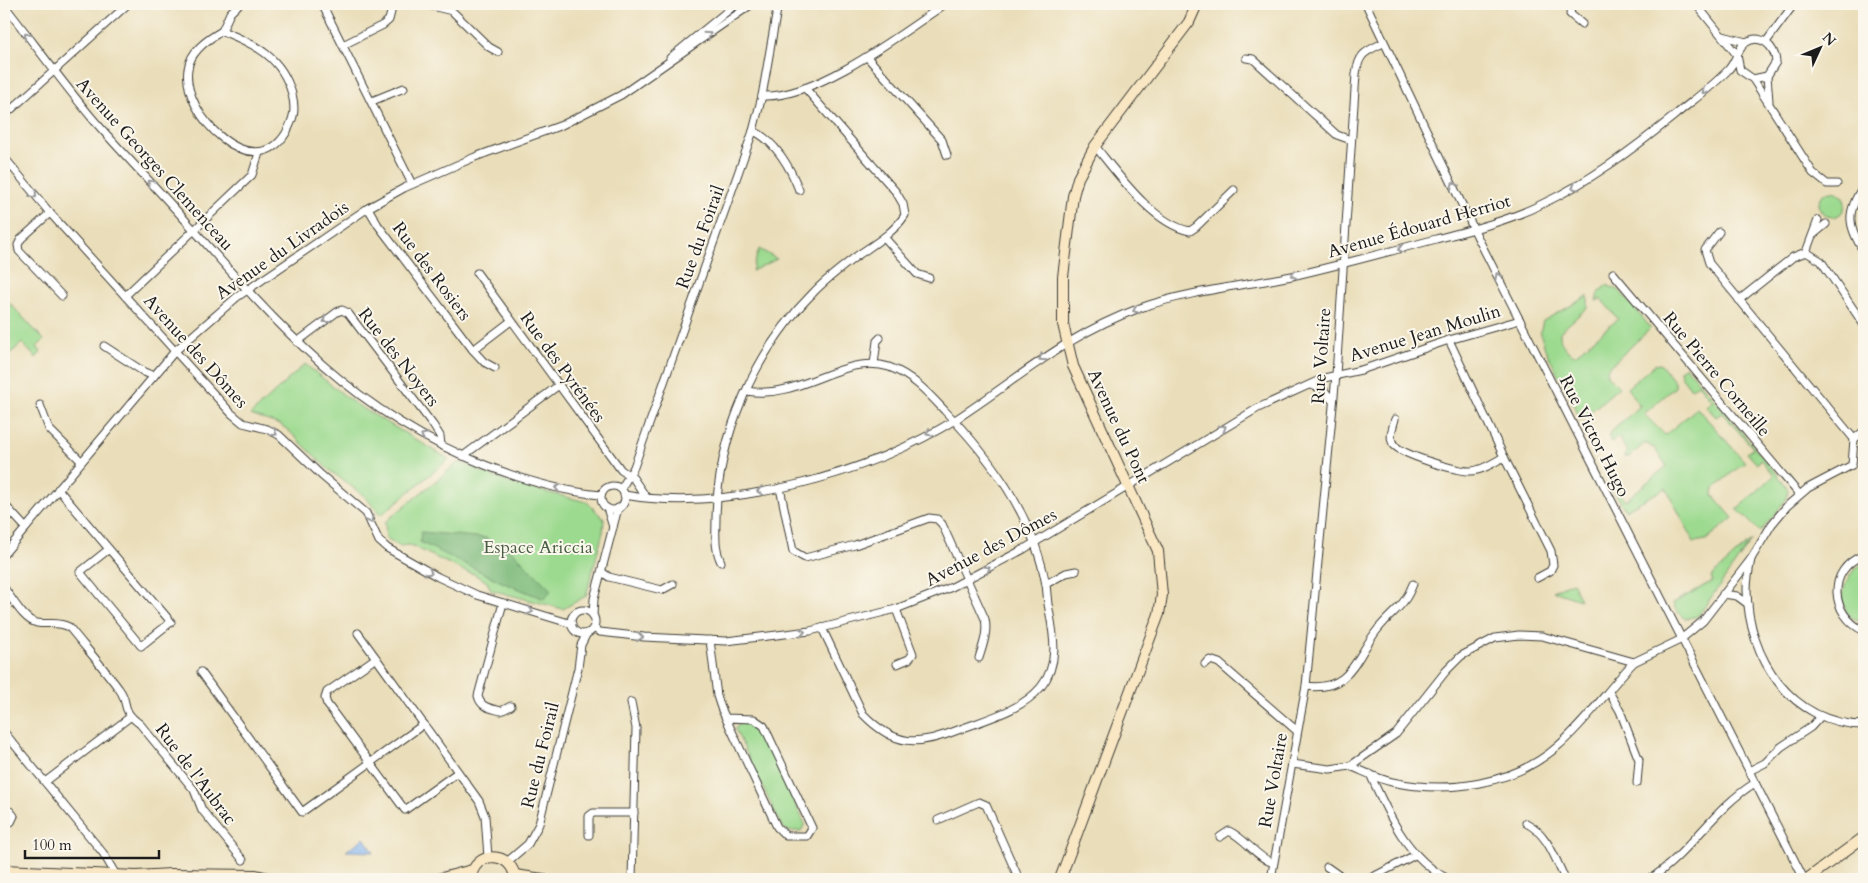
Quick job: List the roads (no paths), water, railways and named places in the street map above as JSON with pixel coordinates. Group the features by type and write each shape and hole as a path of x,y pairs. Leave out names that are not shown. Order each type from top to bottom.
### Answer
{"street":[{"name":"Avenue Georges Clemenceau","path":"4,4 54,71 111,139 297,342 346,386 368,402 463,456 533,482 601,495"},
{"path":"4,116 128,4"},
{"path":"222,31 253,43 275,60 286,77 291,91 295,116 283,137 270,149 259,152 243,150 209,127 194,106 189,88 188,69 199,48 222,31 230,13 239,4"},
{"path":"322,4 412,184"},
{"path":"343,45 384,25 389,20 393,4"},
{"path":"424,4 452,11 489,47 498,52"},
{"name":"Avenue du Livradois","path":"654,73 689,40 736,4"},
{"name":"Avenue du Livradois","path":"4,554 175,351 207,322 248,290 368,208 412,184 587,114 621,96 752,4"},
{"name":"Rue du Foirail","path":"623,492 629,475 634,468 753,131 762,96 778,4"},
{"path":"762,96 773,97 804,88 868,57 945,4"},
{"name":"Avenue du Pont","path":"1060,879 1159,614 1162,595 1158,551 1073,366 1066,342 1062,314 1063,277 1073,196 1084,166 1095,146 1169,49 1188,22 1197,4"},
{"name":"Rue Victor Hugo","path":"1366,4 1383,43 1474,229 1680,640 1805,879"},
{"path":"1575,4 1571,8 1570,14 1582,24"},
{"path":"1696,4 1737,55 1740,70 1753,79 1813,172 1826,184 1837,184"},
{"path":"1766,42 1794,4"},
{"path":"1722,36 1746,42 1756,40 1766,42 1774,51 1776,62 1767,76 1769,104"},
{"path":"1737,55 1746,42"},
{"name":"Rue Voltaire","path":"1271,879 1292,764 1296,731 1306,686 1332,400 1336,375 1342,263 1358,60 1365,52 1383,43"},
{"name":"Avenue Édouard Herriot","path":"1066,342 1100,324 1166,300 1324,269 1364,259 1474,229 1542,204 1614,163 1714,84 1731,67 1737,55"},
{"path":"868,57 942,140 947,155"},
{"path":"1246,58 1254,58 1337,135 1351,140"},
{"path":"1753,79 1767,76"},
{"path":"372,101 404,88"},
{"path":"721,562 717,553 717,497 726,445 747,390 761,360 787,322 814,292 853,259 884,238 900,224 905,214 903,204 865,155 804,88"},
{"path":"753,131 762,135 770,143 795,177 800,190"},
{"path":"1095,146 1151,210 1183,230 1190,231 1196,227 1234,190"},
{"path":"125,296 252,175 259,152"},
{"name":"Avenue des Dômes","path":"4,157 50,213 239,421 279,434 321,475 360,507 370,518 379,541 386,548 456,586 503,603 572,624"},
{"path":"1864,186 1853,202 1851,214 1853,234 1864,252"},
{"name":"Rue des Rosiers","path":"368,208 378,225 473,350 484,362 495,368"},
{"path":"50,213 21,239 18,245 19,251 62,296"},
{"path":"1739,300 1794,257 1806,252 1818,220"},
{"path":"1814,234 1826,224"},
{"path":"1350,766 1390,782 1423,787 1454,787 1506,775 1530,764 1557,748 1591,714 1634,662 1680,640 1703,621 1751,559 1772,524 1799,494 1852,465 1854,439 1705,256 1705,250 1719,232"},
{"path":"884,238 917,274 929,278"},
{"path":"1806,252 1821,261 1864,326"},
{"name":"Rue des Pyrénées","path":"477,273 621,470 629,475"},
{"name":"Rue Pierre Corneille","path":"1613,273 1799,494"},
{"name":"Rue des Noyers","path":"297,342 337,312 342,310 348,313 433,425 440,436 442,445"},
{"name":"Avenue Jean Moulin","path":"1129,486 1233,422 1310,385 1336,375 1361,370 1449,340 1520,320"},
{"path":"473,350 511,321"},
{"path":"874,364 877,341 880,338"},
{"path":"1449,340 1551,551 1552,565 1550,571 1537,578"},
{"path":"612,486 623,492 646,497 717,497 780,488 819,478 877,458 954,420 1066,342"},
{"path":"104,346 144,372 154,376"},
{"path":"747,390 761,393 776,393 807,384 844,369 874,364 892,368 907,375 954,420 996,470 1030,530 1046,584 1054,634 1054,659 1041,687 1023,704 938,738 909,742 894,738 863,714 822,628"},
{"path":"463,456 558,385"},
{"path":"1310,385 1323,390 1332,400"},
{"path":"40,405 50,429 81,461"},
{"path":"1395,419 1391,435 1393,444 1402,451 1462,471 1474,471 1504,457"},
{"path":"1854,439 1864,431"},
{"path":"614,527 607,508 602,503 601,495 605,488 612,486 629,475 646,497"},
{"name":"Avenue des Dômes","path":"590,631 710,640 775,636 822,628 896,609 968,580 1129,486"},
{"path":"780,488 794,550 805,558 855,545 929,518 937,519 942,524 987,625 979,658"},
{"path":"58,489 109,549 171,622 141,646 80,572 109,549"},
{"path":"594,599 574,614 572,624 576,631 590,631 595,624 593,615 594,599 618,508 624,503 623,492"},
{"path":"4,504 26,528"},
{"path":"607,508 618,508"},
{"path":"1864,555 1854,560 1839,577 1836,599 1842,612 1852,624 1864,630"},
{"path":"1751,559 1747,588 1748,604 1757,646 1771,673 1795,698 1820,717 1864,725"},
{"path":"1046,584 1066,573 1076,571"},
{"path":"602,572 609,577 662,590 673,584"},
{"path":"1306,686 1324,687 1335,683 1351,670 1376,630 1407,600 1413,584"},
{"name":"Rue de l'Aubrac","path":"4,588 30,621 37,623 62,623 69,627 121,691 125,708 130,717 140,724 194,790 202,810 243,860"},
{"path":"1723,594 1737,596 1748,604"},
{"path":"503,603 478,696 483,706 488,708 501,711 512,706"},
{"path":"896,609 913,654 909,659 897,664"},
{"path":"581,610 593,615"},
{"name":"Rue du Foirail","path":"576,631 581,645"},
{"name":"Rue du Foirail","path":"507,862 528,844 539,824 578,668 581,645 590,631"},
{"path":"358,633 483,808 488,857"},
{"path":"1292,764 1330,769 1350,766 1396,734 1446,671 1461,656 1495,638 1519,635 1542,636 1634,662"},
{"path":"710,640 716,696 726,718 776,827 786,836 807,836 812,828 764,726 754,719 726,718"},
{"path":"376,658 327,692 325,698 327,704 405,810 458,772"},
{"path":"1205,664 1210,660 1219,663 1296,731"},
{"path":"201,672 302,812 424,724"},
{"path":"1609,692 1620,711 1639,760 1637,782"},
{"path":"631,702 636,728 632,879"},
{"path":"45,782 130,717"},
{"path":"1749,771 1765,763 1781,747 1812,727 1820,717"},
{"path":"4,732 103,853 116,875"},
{"path":"1370,774 1382,800 1415,855 1438,874 1448,879"},
{"path":"1650,879 1670,863 1738,793 1754,783"},
{"path":"938,820 979,802 986,804 1019,879"},
{"path":"4,811 10,811 14,816 11,822 4,822"},
{"path":"589,835 589,816 593,813 634,813"},
{"path":"1526,823 1535,827 1544,837 1565,879"},
{"path":"1220,838 1229,831 1239,835 1260,855 1273,863"},
{"path":"1805,879 1864,837"},
{"path":"1369,879 1415,855"},
{"path":"440,879 472,874 476,864 488,857 501,858 507,862 515,877 543,879"},
{"path":"1327,867 1344,879"},
{"path":"4,870 116,875 256,875 273,879"}],"water":[{"path":"364,838 374,852 346,851"}],"park label":[{"name":"Espace Ariccia","path":"538,547"}]}
